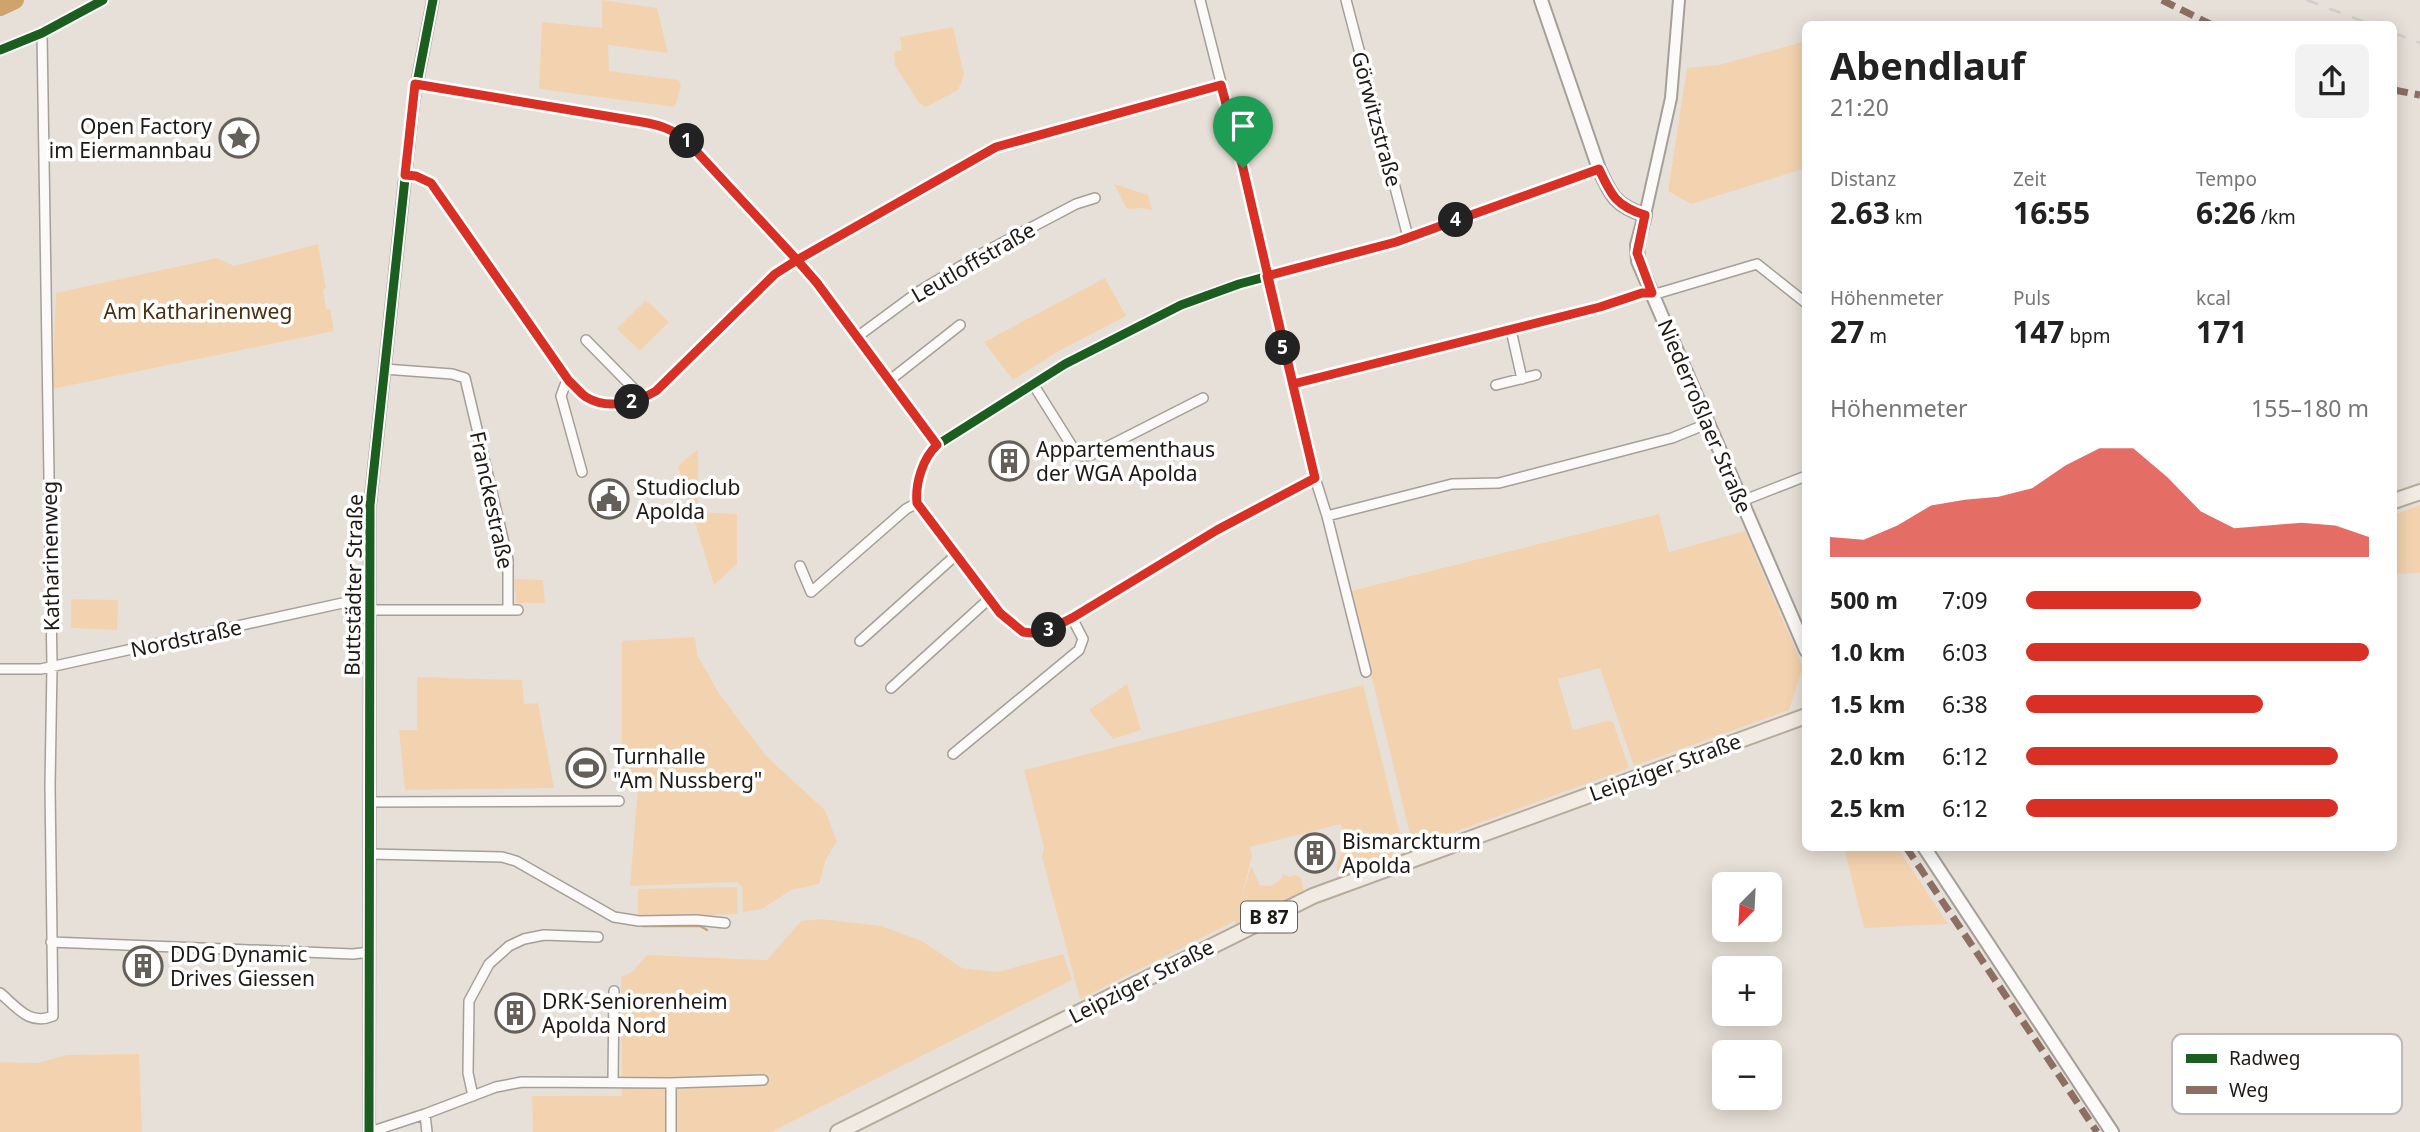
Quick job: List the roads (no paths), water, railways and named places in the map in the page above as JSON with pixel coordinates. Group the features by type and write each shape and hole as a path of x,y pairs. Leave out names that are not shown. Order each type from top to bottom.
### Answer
{"main road":[{"path":"1541,0 1599,169 1615,199 1627,209 1645,215"},
{"name":"Niederroßlaer Straße","path":"1645,215 1637,253 1802,641"},
{"path":"2397,500 2420,492"},
{"name":"Leipziger Straße","path":"838,1132 1313,896 1802,717"},
{"path":"1927,851 2112,1132"}],"street":[{"path":"0,50 42,33 103,0"},
{"name":"Buttstädter Straße","path":"370,1132 370,505 415,84 433,0"},
{"path":"1200,0 1251,201 1315,478 1366,672"},
{"name":"Görwitzstraße","path":"1346,0 1408,237"},
{"path":"1645,215 1670,107 1679,0"},
{"name":"Katharinenweg","path":"0,993 26,1016 36,1020 53,1016 52,666 42,33"},
{"path":"415,84 651,123 675,131 817,283 937,445"},
{"path":"405,175 416,176 431,183 569,381 586,397 601,402 625,403 656,391 775,274 996,147 1221,85"},
{"path":"1315,478 1217,530 1072,618 1040,634 1023,632 1012,626 917,503 924,463 929,452 937,445 1100,345 1181,305 1267,276 1408,237 1599,169"},
{"name":"Leutloffstraße","path":"857,337 918,292 981,254 1076,204 1095,198"},
{"path":"1293,384 1600,307 1642,293 1659,293 1757,264 1802,300"},
{"path":"890,380 960,325"},
{"path":"1511,330 1522,379"},
{"path":"586,340 643,398"},
{"name":"Franckestraße","path":"370,610 513,610 508,560 466,379 452,374 384,369"},
{"path":"1496,384 1535,375"},
{"path":"569,381 561,396 582,472"},
{"path":"1033,384 1075,451 1083,456 1091,455 1203,398"},
{"path":"1327,516 1452,484 1499,483 1672,438 1709,423"},
{"path":"1742,501 1802,478"},
{"path":"800,566 811,592 906,509 917,503"},
{"path":"860,641 956,555"},
{"name":"Nordstraße","path":"0,669 41,669 370,597"},
{"path":"891,688 989,599"},
{"path":"953,754 1079,650 1083,639 1072,618"},
{"path":"370,803 619,802"},
{"path":"369,854 502,856 516,861 614,917 639,921 695,920 725,923"},
{"path":"473,1096 468,1073 469,1001 489,964 509,947 524,939 544,935 598,937"},
{"path":"51,942 353,954 370,952"},
{"path":"613,1082 614,991"},
{"path":"370,1132 496,1087 522,1082 671,1083 763,1080"},
{"path":"671,1083 671,1132"},
{"path":"425,1114 427,1132"}],"waterway":[{"path":"0,7 15,0"},
{"path":"643,926 700,926 707,930"}],"railway":[{"path":"2307,0 2362,21"},
{"path":"2397,34 2420,43"}],"place":[{"name":"Open Factory im Eiermannbau","path":"239,138"},
{"name":"Appartementhaus der WGA Apolda","path":"1009,461"},
{"name":"Studioclub Apolda","path":"609,499"},
{"name":"Turnhalle \"Am Nussberg\"","path":"586,768"},
{"name":"Bismarckturm Apolda","path":"1315,853"},
{"name":"DDG Dynamic Drives Giessen","path":"143,966"},
{"name":"DRK-Seniorenheim Apolda Nord","path":"515,1013"}],"park label":[{"name":"Am Katharinenweg","path":"198,311"}]}
